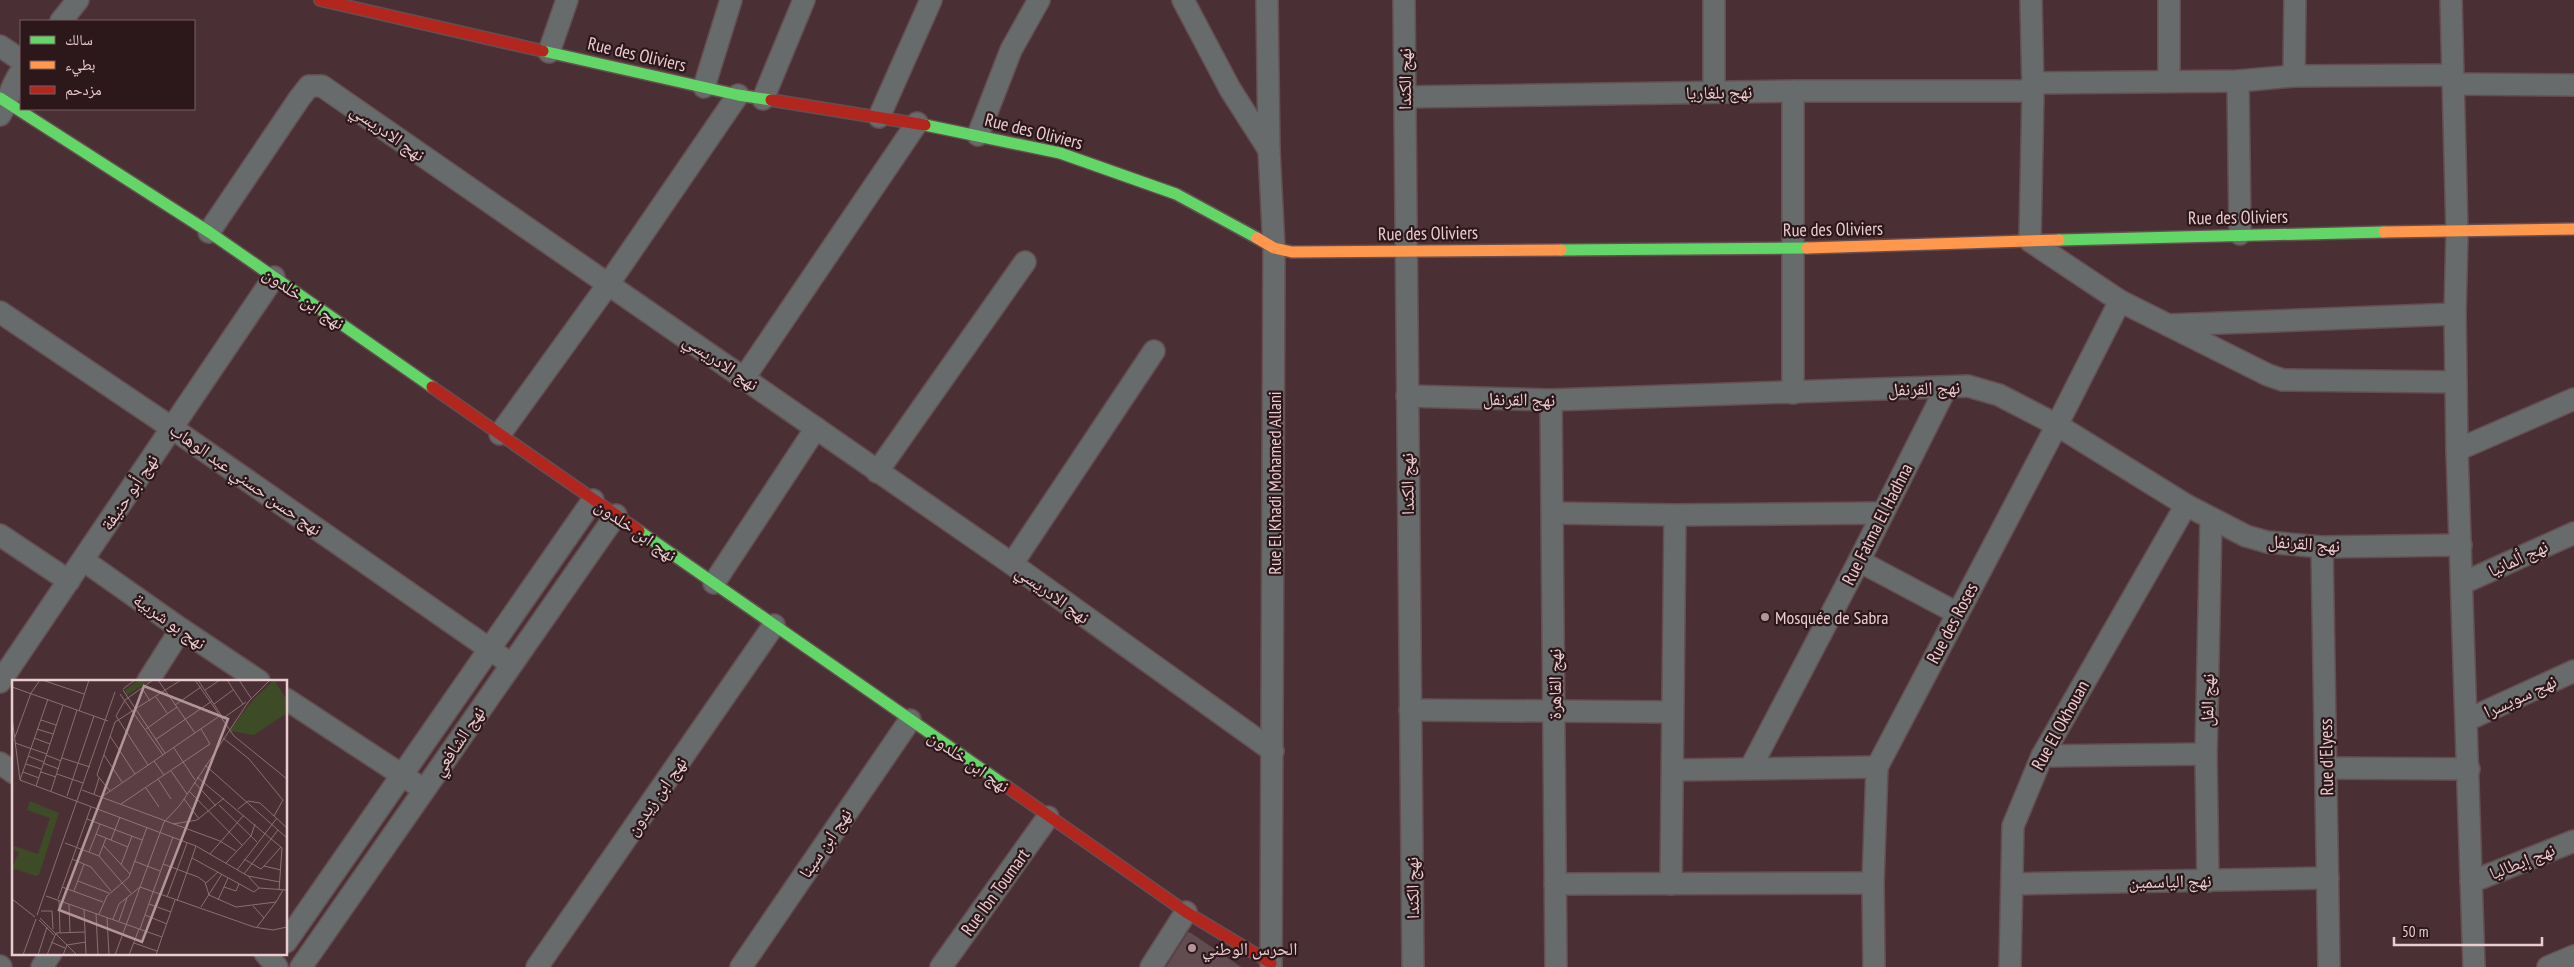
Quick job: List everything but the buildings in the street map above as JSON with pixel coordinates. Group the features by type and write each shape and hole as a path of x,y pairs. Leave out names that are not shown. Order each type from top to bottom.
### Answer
{"street":[{"path":"62,20 78,0"},
{"name":"Rue des Oliviers","path":"320,0 738,95 917,123 1060,153 1176,194 1274,248 1292,252 1792,248 2240,234 2458,233 2574,229"},
{"path":"549,52 567,0"},
{"path":"704,87 731,0"},
{"path":"763,99 804,0"},
{"path":"879,117 931,0"},
{"path":"978,135 1011,50 1039,0"},
{"path":"1183,0 1230,89 1269,150"},
{"name":"Rue El Khadi Mohamed Allani","path":"1267,0 1269,150 1274,248 1271,965"},
{"name":"نهج الكندا","path":"1404,0 1406,396 1413,967"},
{"path":"1714,0 1714,92"},
{"path":"2031,0 2030,242 2120,301 2166,325 2283,380 2456,382"},
{"path":"2169,0 2169,81"},
{"path":"2294,76 2295,0"},
{"path":"2451,0 2458,233 2455,314 2457,450 2462,546 2474,967"},
{"name":"نهج ابن خلدون","path":"0,46 10,87"},
{"name":"نهج بلغاريا","path":"1405,97 2032,87 2169,81 2238,81 2294,76 2453,79 2574,85"},
{"path":"2238,81 2240,234"},
{"name":"نهج الادريسي","path":"209,232 309,86 322,86 607,286 744,378 1012,564 1273,751"},
{"path":"1793,92 1793,393"},
{"path":"500,434 607,286 738,95"},
{"name":"نهج ابن خلدون","path":"42,110 209,232 1048,817 1186,912 1271,965"},
{"path":"744,378 917,123"},
{"path":"877,472 1025,262"},
{"name":"نهج أبو حنيفة","path":"0,682 274,277"},
{"name":"Rue des Roses","path":"1874,967 1873,883 1877,767 2120,301"},
{"name":"نهج حسن حسني عبد الوهاب","path":"0,312 172,428 511,664"},
{"path":"2166,325 2455,314"},
{"path":"1012,564 1154,352"},
{"name":"نهج القرنفل","path":"1406,396 1551,400 1968,386 1998,395 2057,425 2186,506 2246,536 2267,542 2322,547 2462,546"},
{"name":"Rue Fatma El Hadhna","path":"1750,767 1859,561 1946,388"},
{"path":"2457,450 2574,399"},
{"name":"نهج القاهرة","path":"1551,400 1556,967"},
{"path":"714,583 816,428"},
{"name":"نهج الشافعي","path":"288,939 593,500"},
{"name":"Rue El Okhouan","path":"2010,967 2013,826 2042,756 2186,506"},
{"path":"1553,513 1675,515 1882,513"},
{"name":"نهج الشافعي","path":"301,967 616,515"},
{"path":"1671,884 1674,770 1672,712 1675,515"},
{"name":"نهج الفل","path":"2208,881 2206,754 2211,519"},
{"name":"نهج ألمانيا","path":"2463,584 2574,533"},
{"path":"0,535 69,581"},
{"name":"Rue d'Elyess","path":"2322,547 2329,967"},
{"name":"نهج بو شربية","path":"83,560 181,630 257,680"},
{"path":"1859,561 1957,613"},
{"name":"نهج ابن زيدون","path":"537,967 774,625"},
{"path":"149,680 181,630"},
{"name":"نهج سويسرا","path":"2467,720 2574,671"},
{"path":"288,700 425,790"},
{"path":"1410,710 1672,712"},
{"name":"نهج ابن سينا","path":"741,967 910,720"},
{"path":"2042,756 2206,754"},
{"path":"0,762 12,771"},
{"path":"1674,770 1750,767 1877,767"},
{"path":"2327,768 2469,768"},
{"name":"Rue Ibn Toumart","path":"941,967 1048,817"},
{"name":"نهج إيطاليا","path":"2471,882 2574,841"},
{"name":"نهج الياسمين","path":"2012,884 2328,878"},
{"path":"1555,884 1873,883"},
{"path":"1151,967 1186,912"},
{"path":"42,967 50,954"},
{"path":"2548,967 2574,956"}],"traffic: fast":[{"path":"543,51 738,95 771,100"},
{"path":"0,98 209,232 432,387"},
{"path":"925,125 1060,153 1176,194 1257,238"},
{"path":"2059,240 2384,232"},
{"path":"1561,250 1807,248"},
{"path":"639,531 1006,786"}],"traffic: slow":[{"path":"2384,232 2574,229"},
{"path":"1257,238 1274,248 1292,252 1561,250"},
{"path":"1807,248 2059,240"}],"traffic: jam":[{"path":"320,0 543,51"},
{"path":"771,100 925,125"},
{"path":"432,387 639,531"},
{"path":"1006,786 1186,912 1271,963"}],"place":[{"name":"Mosquée de Sabra","path":"1765,617"},
{"name":"الحرس الوطني","path":"1192,948"}]}
